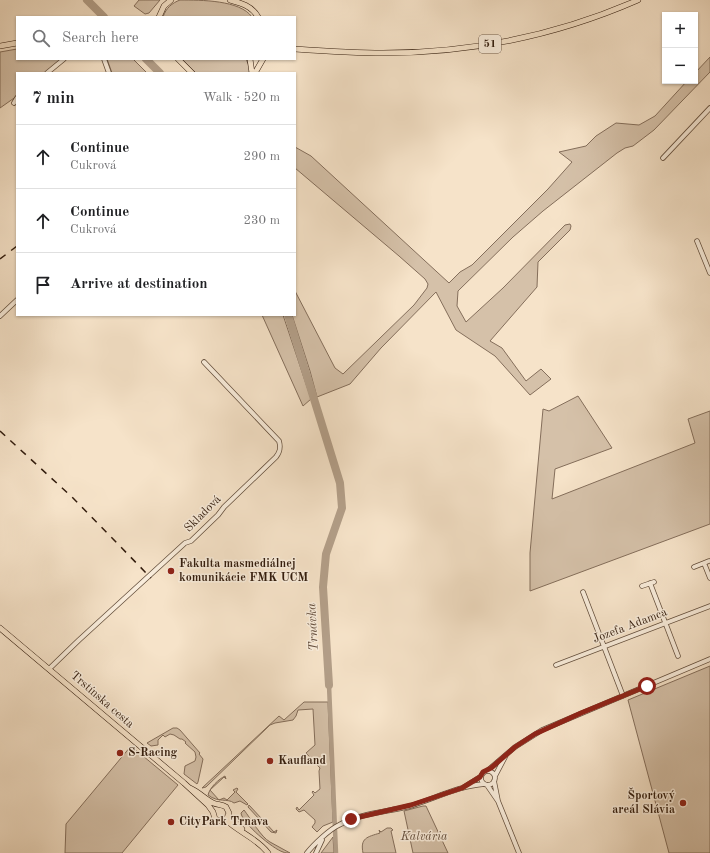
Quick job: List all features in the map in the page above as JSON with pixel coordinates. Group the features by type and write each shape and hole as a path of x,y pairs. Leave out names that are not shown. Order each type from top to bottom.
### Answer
{"main road":[{"path":"159,16 164,6 171,0"},
{"path":"230,0 246,5 255,15"},
{"name":"51","path":"296,49 354,53 385,53 423,52 478,46 523,38 569,26 605,14 638,0"},
{"path":"0,46 16,43"},
{"path":"179,60 191,72"},
{"path":"250,60 254,72"},
{"path":"255,72 262,60"},
{"name":"Trstínska cesta","path":"0,628 190,788 213,812 214,817 217,820 221,821 227,817 229,811 226,807 218,805 190,788"},
{"path":"213,812 214,808 218,805"},
{"name":"Trstínska cesta","path":"227,817 267,851 274,853"}],"street":[{"path":"48,72 63,60"},
{"path":"104,60 109,72"},
{"path":"663,158 710,108"},
{"path":"696,241 710,273"},
{"path":"0,316 16,301"},
{"name":"Skladová","path":"49,669 155,570 218,515 224,507 280,452 281,447 279,442 204,362"},
{"path":"694,567 709,561"},
{"path":"704,563 710,578"},
{"path":"642,586 652,583 678,656"},
{"path":"583,592 623,696"},
{"name":"Jozefa Adamca","path":"556,665 710,606"},
{"path":"462,788 480,777 483,772 487,771 523,741 542,730 710,660"},
{"path":"307,853 330,831 342,823 366,815 411,805 462,788 490,785 495,779 507,754"},
{"path":"487,771 491,772 495,779 498,801 520,853"},
{"path":"480,777 498,801"},
{"path":"316,853 322,839"}],"green space":[{"path":"139,0 160,0 149,13 145,14 134,6"},
{"path":"180,0 219,2 239,7 251,16 164,16 170,6"},
{"path":"16,49 16,60 65,60 48,72 16,72 16,97 0,108 0,52"},
{"path":"710,57 710,72 654,130 633,146 625,148 617,153 543,211 513,237 458,291 457,306 466,322 503,288 565,225 570,224 570,230 538,262 537,287 490,341 502,348 526,381 541,369 551,379 530,395 495,356 456,330 436,292 381,348 350,384 317,397 292,316 296,316 296,293 335,368 343,374 414,305 427,288 428,284 425,279 399,256 296,169 296,148 311,156 449,283 460,272 472,265 548,189 572,162 559,152 586,146 596,136 616,123 639,125 655,116 684,84 698,84 698,70"},
{"path":"107,60 134,60 146,72 112,72"},
{"path":"183,60 246,60 250,68 249,72 195,72"},
{"path":"262,316 283,316 311,399 303,406"},
{"path":"578,396 612,448 555,469 552,499 695,443 688,419 710,411 710,524 530,591 530,553 543,409 549,411"},
{"path":"710,666 710,853 669,853 628,700"},
{"path":"304,702 328,702 333,822 323,826 317,832 312,827 315,820 304,810 299,812 296,809 297,807 299,810 314,795 312,792 313,791 315,793 320,789 320,768 306,753 315,745 313,709 298,710 293,720 270,725 206,787 202,788 279,716 284,720"},
{"path":"173,728 180,730 200,753 199,754 203,759 197,784 184,774 185,766 195,761 196,757 195,752 185,743 186,742 170,734 165,737 163,735 158,740 158,745 151,746 147,743"},
{"path":"131,746 178,785 122,853 65,853 66,824"},
{"path":"225,776 226,779 224,777 210,790"},
{"path":"237,788 238,789 236,792 248,804 247,805 240,801 234,803 220,800 224,798 227,800 235,792 233,790"},
{"path":"210,790 219,800 208,795"},
{"path":"249,805 274,832 277,830 276,833 271,832 248,807"},
{"name":"Kalvária","path":"426,806 448,853 413,853 404,811"},
{"path":"244,810 267,840 290,853 285,853 278,850 252,829 241,813"},
{"path":"387,828 391,828 393,830 391,831 396,853 363,853 362,848 364,841 368,837 380,833 379,830 381,832"},
{"path":"333,837 334,853 321,853"}],"waterway":[{"name":"Trnávka","path":"87,0 103,16"},
{"name":"Trnávka","path":"147,60 159,72"},
{"name":"Trnávka","path":"288,316 340,483 342,508 326,554 323,587 329,685"},
{"name":"Trnávka","path":"329,685 336,853"}],"railway":[{"path":"0,259 16,247"},
{"path":"0,431 73,498 151,578"}],"place":[{"name":"Fakulta masmediálnej komunikácie FMK UCM","path":"171,571"},
{"name":"S-Racing","path":"120,753"},
{"name":"Kaufland","path":"270,761"},
{"name":"Športový areál Slávia","path":"683,803"},
{"name":"CityPark Trnava","path":"171,822"}],"route":[{"path":"351,819 398,809 462,788 480,777 483,772 491,768 523,741 542,730 647,686"}]}
